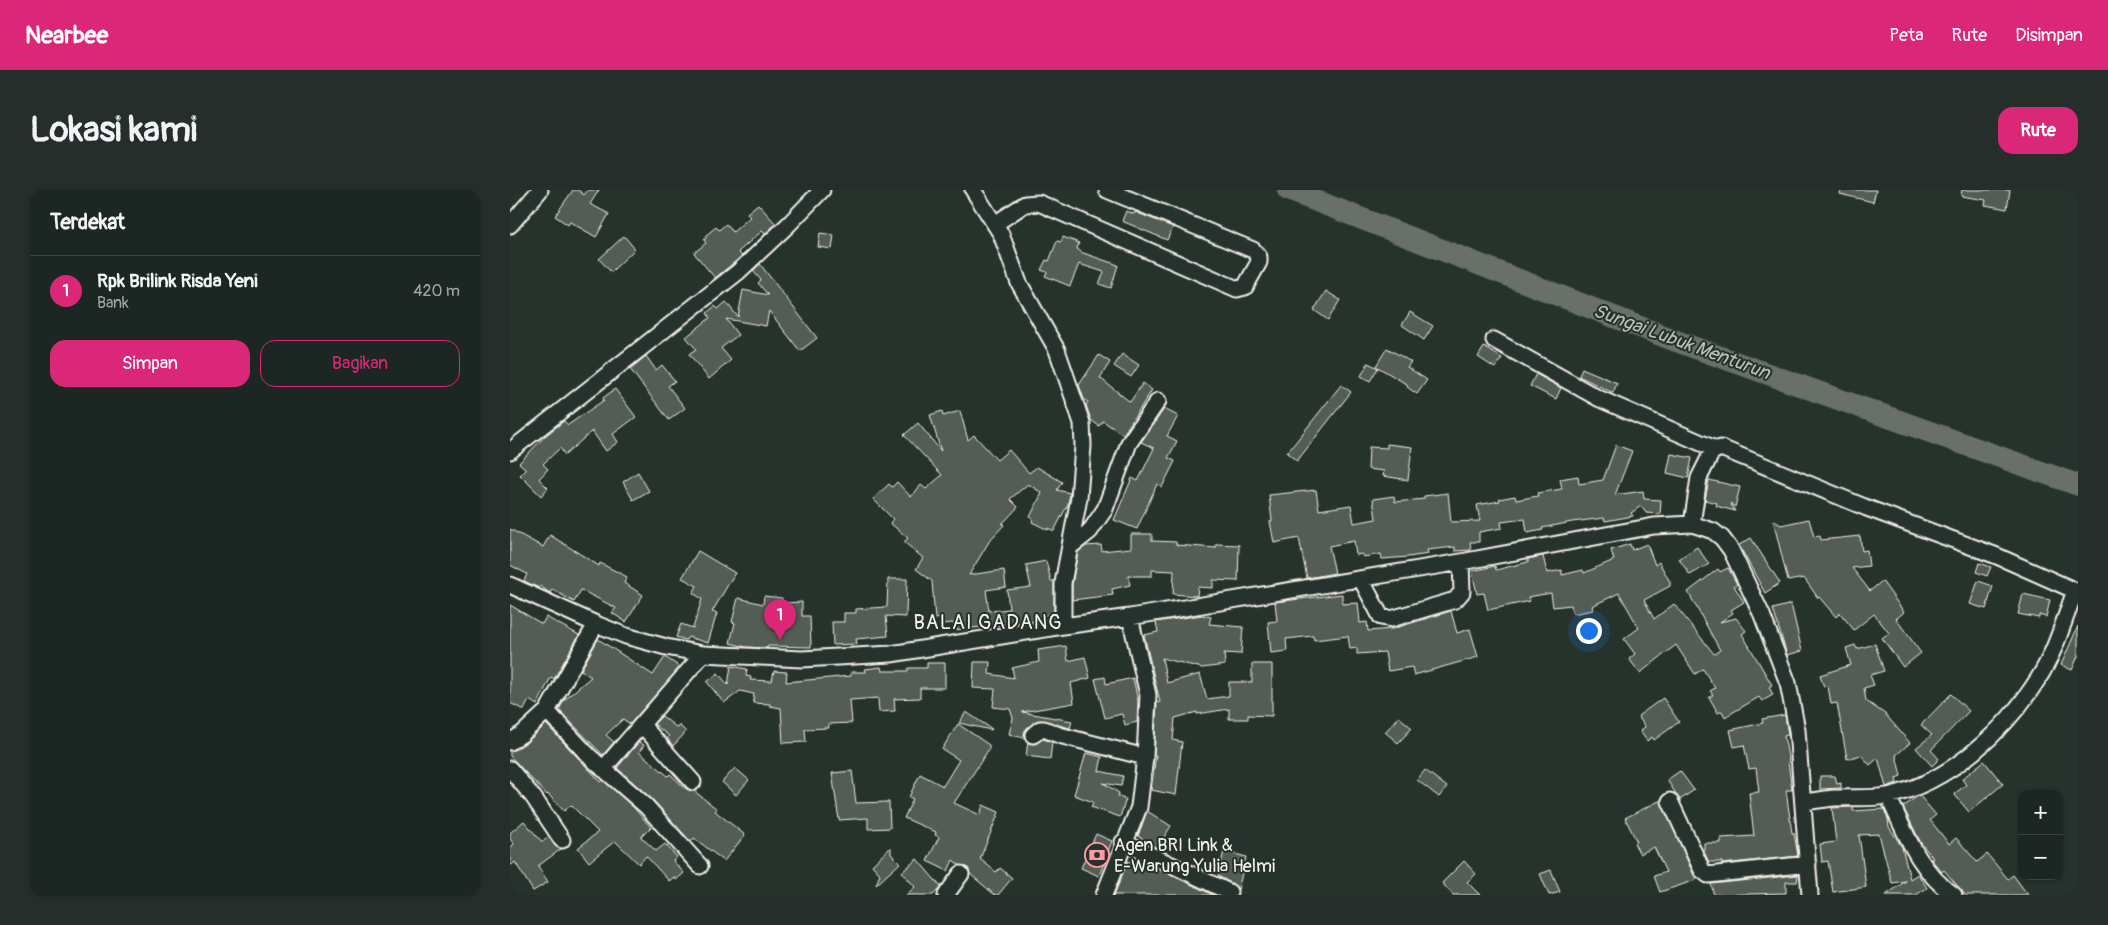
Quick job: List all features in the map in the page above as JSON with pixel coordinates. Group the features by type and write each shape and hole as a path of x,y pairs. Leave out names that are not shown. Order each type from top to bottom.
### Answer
{"street":[{"path":"510,225 540,190"},
{"path":"510,451 738,272 822,190"},
{"path":"973,190 1001,234 1019,283 1058,350 1082,423 1079,498 1063,583 1063,626"},
{"path":"995,224 1025,204 1039,203 1237,289 1245,287 1259,262 1259,257 1253,250 1107,190"},
{"path":"1494,340 1598,398 1715,449 1727,449 1812,486 1997,556 2076,592 2039,679 2012,714 1986,741 1963,760 1917,786 1888,796 1862,799 1834,798 1804,802"},
{"path":"1071,546 1090,531 1105,509 1129,443 1158,400"},
{"path":"1692,524 1699,478 1706,460 1715,449"},
{"path":"510,586 626,636 703,654 802,659 891,654 1361,579 1654,526 1692,524 1713,531 1727,544 1762,615 1788,683 1797,730 1810,895"},
{"path":"1361,579 1381,617 1391,619 1455,600 1460,596 1462,592 1461,562"},
{"path":"1104,895 1139,807 1145,757 1148,695 1130,617"},
{"path":"510,742 548,711 596,624"},
{"path":"603,769 703,654"},
{"path":"548,711 603,769 646,806 700,866"},
{"path":"642,725 693,782"},
{"path":"1033,735 1040,729 1044,729 1059,735 1145,757"},
{"path":"510,769 534,798 562,840"},
{"path":"1888,796 1923,866 1938,883 1954,895"},
{"path":"1670,801 1702,870 1708,875 1808,864"},
{"path":"1124,842 1230,892"},
{"path":"946,895 961,874"}],"building":[{"path":"573,190 578,190 584,195 588,190 599,190 590,204 609,214 596,237 570,222 568,225 555,216"},
{"path":"1841,190 1876,190 1873,202 1840,194"},
{"path":"1962,190 2010,190 2007,209 1985,205 1986,200 1961,196"},
{"path":"758,204 776,224 765,234 762,231 738,252 742,256 715,278 694,253 706,243 704,240 705,236 716,227 719,230 726,224 733,232 750,217 747,213"},
{"path":"1126,211 1134,214 1135,212 1173,227 1167,240 1122,221"},
{"path":"820,233 834,235 832,249 818,247"},
{"path":"624,236 635,249 611,272 599,259"},
{"path":"1063,237 1079,243 1077,249 1083,253 1118,265 1111,288 1099,284 1104,272 1079,264 1070,286 1045,276 1047,272 1041,270 1046,260 1049,261 1057,241 1061,242"},
{"path":"760,264 817,338 800,351 769,311 766,326 726,319 738,335 721,348 731,360 709,379 689,354 696,349 686,337 710,318 707,313 715,306 718,309 726,302 738,317 743,290 768,295 758,283 761,280 753,271"},
{"path":"1326,291 1340,300 1328,320 1314,310"},
{"path":"1410,312 1433,326 1424,340 1402,325"},
{"path":"1484,347 1502,358 1495,368 1478,357"},
{"path":"1387,348 1411,362 1407,367 1427,380 1417,394 1407,387 1408,385 1376,366"},
{"path":"1122,354 1139,365 1131,377 1114,366"},
{"path":"1099,355 1110,362 1100,378 1130,402 1143,383 1152,390 1122,434 1103,421 1099,426 1091,420 1086,405 1088,402 1084,399 1079,385"},
{"path":"646,356 656,370 662,365 675,381 668,386 685,408 669,420 630,369"},
{"path":"1368,363 1378,368 1370,381 1361,376"},
{"path":"1582,368 1617,383 1613,393 1579,376"},
{"path":"1536,374 1561,388 1556,399 1530,386"},
{"path":"1341,385 1351,392 1297,461 1287,453"},
{"path":"615,389 636,417 613,434 618,442 606,451 592,431 565,455 560,448 543,464 548,469 539,479 548,488 541,496 520,475 526,469 519,463 544,437 564,421 568,425 604,400 603,398"},
{"path":"1164,409 1178,416 1167,436 1177,441 1168,458 1175,461 1162,487 1157,484 1137,529 1114,520 1132,478 1138,481 1154,448 1141,442"},
{"path":"942,411 943,416 960,411 968,440 974,435 997,460 1009,450 1029,473 1037,467 1062,482 1057,490 1070,493 1068,504 1054,531 1048,528 1048,530 1032,522 1033,519 1030,517 1042,493 1028,484 1010,499 1018,507 990,540 969,575 1004,570 1006,587 986,590 989,611 1009,609 1007,590 1031,587 1026,565 1046,561 1051,581 1054,581 1054,613 1034,618 1035,621 954,630 954,623 941,624 941,618 935,619 932,581 916,569 923,558 904,542 908,538 890,523 893,519 873,499 889,484 892,487 897,482 911,497 921,485 926,489 942,475 904,435 918,423 941,451 930,415"},
{"path":"1387,444 1412,447 1408,480 1383,476 1384,471 1368,469 1369,447 1387,448"},
{"path":"1616,445 1632,451 1615,495 1643,491 1644,499 1661,500 1660,514 1646,513 1641,506 1631,513 1633,516 1605,521 1604,518 1572,522 1527,533 1525,519 1501,522 1502,528 1479,532 1479,542 1470,542 1471,550 1455,551 1455,547 1427,550 1428,554 1408,557 1382,559 1381,554 1363,557 1362,554 1356,555 1354,541 1329,546 1335,573 1307,578 1299,538 1274,543 1270,521 1272,521 1269,495 1316,490 1319,510 1351,505 1354,523 1376,519 1373,499 1394,496 1395,502 1424,499 1424,496 1448,493 1451,522 1480,521 1477,505 1515,496 1516,500 1538,496 1537,493 1562,489 1560,479 1578,476 1579,484 1603,480"},
{"path":"1671,454 1692,458 1688,478 1667,473"},
{"path":"638,472 649,491 633,500 623,482"},
{"path":"1709,480 1740,487 1735,507 1730,503 1735,511 1716,506 1717,503 1705,500"},
{"path":"1809,519 1814,537 1820,536 1821,540 1860,536 1862,551 1867,550 1869,566 1852,568 1870,591 1882,581 1904,612 1896,619 1921,653 1903,667 1882,638 1889,633 1874,614 1854,630 1840,613 1836,617 1818,598 1804,578 1788,581 1773,520 1781,525"},
{"path":"510,529 543,547 550,535 599,566 600,563 627,577 624,583 643,595 626,622 612,613 616,608 581,590 574,602 552,589 550,593 540,586 539,588 524,581 527,574 510,565"},
{"path":"1131,534 1152,534 1152,541 1176,542 1176,545 1216,548 1216,544 1239,545 1238,581 1213,580 1213,588 1198,587 1197,596 1173,594 1174,571 1152,570 1152,576 1128,576 1130,585 1112,589 1113,595 1072,600 1072,584 1078,552 1086,546 1101,545 1102,551 1131,548"},
{"path":"1751,538 1780,583 1765,593 1739,545"},
{"path":"1630,544 1632,550 1647,544 1655,565 1659,562 1670,582 1670,586 1644,600 1654,619 1674,604 1714,654 1720,650 1688,592 1718,569 1720,572 1728,568 1737,584 1734,586 1744,602 1731,610 1733,613 1720,622 1736,618 1746,631 1742,634 1772,685 1769,687 1773,695 1762,701 1759,697 1725,717 1722,711 1718,713 1709,697 1713,695 1710,691 1715,688 1703,669 1695,674 1676,645 1640,673 1629,659 1635,654 1624,639 1639,628 1619,593 1592,606 1593,610 1573,614 1571,605 1553,607 1551,593 1528,597 1530,601 1488,610 1484,593 1477,594 1472,571 1495,566 1496,570 1543,556 1547,573 1562,570 1562,575 1583,570 1584,573 1614,560 1611,550"},
{"path":"1697,547 1709,564 1690,575 1679,559"},
{"path":"698,551 735,573 712,612 717,613 708,643 688,637 686,640 676,637 681,624 693,628 702,599 693,593 697,586 682,578"},
{"path":"1979,563 1991,567 1987,576 1976,572"},
{"path":"888,579 907,579 906,617 886,616 888,636 856,639 857,644 833,645 832,622 844,622 844,613 856,613 856,609 887,607"},
{"path":"1978,581 1993,586 1986,609 1970,604"},
{"path":"1342,594 1342,604 1358,603 1360,623 1367,622 1368,631 1392,629 1451,611 1457,633 1470,629 1478,657 1414,675 1412,667 1388,671 1385,652 1357,654 1357,648 1350,649 1348,636 1314,640 1313,636 1286,639 1287,651 1271,653 1268,622 1277,621 1275,602"},
{"path":"2023,594 2050,600 2046,617 2039,615 2039,618 2018,614"},
{"path":"764,596 782,598 782,603 802,602 802,616 810,616 811,647 746,647 730,643 735,623 732,622 738,598 763,604"},
{"path":"1791,604 1802,651 1787,655 1773,609"},
{"path":"510,605 542,624 546,617 579,635 554,679 551,677 537,705 529,700 524,710 510,703"},
{"path":"1202,615 1211,617 1209,624 1243,627 1241,654 1224,653 1225,665 1202,668 1162,658 1167,683 1200,674 1207,699 1229,696 1229,682 1252,682 1252,664 1272,664 1272,716 1248,715 1248,719 1229,719 1229,709 1197,714 1197,712 1175,718 1173,740 1182,742 1176,795 1151,790 1156,755 1154,755 1157,703 1160,702 1144,635 1158,632 1156,622"},
{"path":"2078,626 2078,656 2072,670 2061,665"},
{"path":"598,639 653,675 665,657 680,667 630,724 623,719 606,735 614,742 603,755 559,710 564,700 591,677 581,670"},
{"path":"1875,644 1884,671 1870,675 1874,685 1864,688 1866,701 1885,714 1910,743 1896,755 1901,776 1896,778 1897,783 1886,787 1878,758 1870,765 1861,755 1847,759 1837,703 1831,704 1828,686 1824,687 1820,675 1851,665 1846,648 1855,645 1857,649"},
{"path":"1066,646 1068,661 1085,657 1090,678 1071,683 1074,703 1022,712 1072,721 1070,728 1040,720 1027,728 1024,738 1009,734 1013,718 1010,709 993,707 995,689 973,688 974,662 990,662 989,674 1014,678 1012,668 1039,662 1038,650"},
{"path":"927,663 945,663 945,688 920,688 920,698 894,699 895,711 879,712 878,698 850,700 852,723 828,724 829,728 805,729 806,742 783,743 781,708 770,706 770,704 753,703 754,694 740,691 724,703 707,682 718,673 728,685 731,666 747,669 746,676 751,677 750,680 772,681 774,671 787,672 786,682 851,676 851,672 866,672 865,669 881,667 882,671 908,671 908,668 927,668"},
{"path":"1105,677 1106,684 1133,678 1138,701 1137,722 1125,725 1122,714 1105,718 1095,679"},
{"path":"1951,694 1969,711 1931,750 1939,759 1932,766 1916,748 1932,735 1921,725"},
{"path":"1663,698 1679,722 1654,740 1652,737 1647,741 1640,731 1645,727 1638,716"},
{"path":"966,712 992,729 959,723"},
{"path":"1785,715 1788,735 1784,736 1792,790 1786,790 1792,833 1794,833 1798,856 1722,864 1722,862 1709,862 1704,852 1704,843 1721,843 1721,838 1754,836 1749,793 1759,792 1756,768 1749,769 1744,745 1734,747 1730,730 1763,723 1762,719"},
{"path":"662,716 677,728 679,725 686,732 673,746 667,738 669,736 654,724"},
{"path":"1399,717 1412,728 1398,743 1385,732"},
{"path":"546,724 601,782 603,780 633,807 651,827 641,837 656,851 665,844 677,857 673,861 684,873 676,880 674,877 669,881 646,856 639,864 615,841 589,862 578,848 598,832 571,805 564,811 510,756 510,751 527,742"},
{"path":"958,724 989,745 989,749 954,803 980,815 983,805 999,812 980,859 996,872 1000,868 1012,878 998,895 995,895 970,874 967,867 959,865 953,860 948,871 927,861 939,837 935,835 936,832 904,818 913,799 909,797 920,774 943,786 959,760 942,749"},
{"path":"1043,739 1052,742 1050,759 1026,756 1028,742 1035,744"},
{"path":"639,742 644,745 639,752 668,776 670,774 686,789 694,791 717,809 715,811 745,835 724,861 694,838 691,842 653,800 617,768"},
{"path":"1086,753 1102,757 1099,771 1123,776 1121,786 1103,783 1119,793 1118,797 1126,799 1120,817 1091,807 1093,802 1074,795"},
{"path":"1984,761 2003,784 1969,812 1954,794 1966,785 1962,779"},
{"path":"735,768 749,780 736,795 722,782"},
{"path":"1425,770 1447,787 1439,797 1417,780"},
{"path":"852,771 856,803 889,802 890,828 868,829 868,818 839,820 832,773"},
{"path":"1680,771 1694,790 1680,800 1667,780"},
{"path":"1820,776 1835,776 1837,784 1841,783 1841,788 1820,789"},
{"path":"1919,795 1936,815 1930,820 1949,844 1956,838 1977,862 1987,854 2008,879 2013,875 2028,895 1965,895 1944,870 1942,872 1931,859 1933,858 1921,843 1903,807"},
{"path":"1661,800 1696,880 1660,892 1654,876 1666,872 1654,847 1640,854 1634,843 1637,842 1625,818"},
{"path":"1853,807 1853,811 1884,809 1889,827 1902,847 1910,879 1918,874 1927,888 1916,895 1886,895 1906,881 1892,883 1879,834 1859,835 1866,887 1833,892 1828,861 1822,862 1820,844 1836,842 1832,808"},
{"path":"1147,811 1171,826 1157,848 1138,836"},
{"path":"524,821 542,842 549,837 555,846 561,849 538,866 548,882 533,891 515,862 510,866 510,848 514,844 510,839 510,833"},
{"name":"Agen BRI Link & E-Warung Yulia Helmi","path":"1096,834 1112,841 1099,876 1081,868"},
{"path":"891,847 891,854 900,863 876,885 880,874 872,865"},
{"path":"1224,851 1246,857 1238,890 1233,884 1218,876"},
{"path":"917,859 941,887 933,895 906,895 915,887 902,872"},
{"path":"1128,861 1149,869 1151,865 1213,895 1114,895"},
{"path":"1464,861 1476,874 1467,882 1480,895 1453,895 1442,883"},
{"path":"1551,870 1560,892 1549,895 1540,874"},
{"path":"1798,875 1797,882 1786,882 1786,893 1714,895 1711,884"}],"waterway":[{"name":"Sungai Lubuk Menturun","path":"1288,190 1676,341 2078,485"}],"place":[{"name":"Rpk Brilink Risda Yeni","path":"780,640"},
{"name":"Agen BRI Link & E-Warung Yulia Helmi","path":"1097,855"}],"district":[{"name":"BALAI GADANG","path":"988,622"}]}
